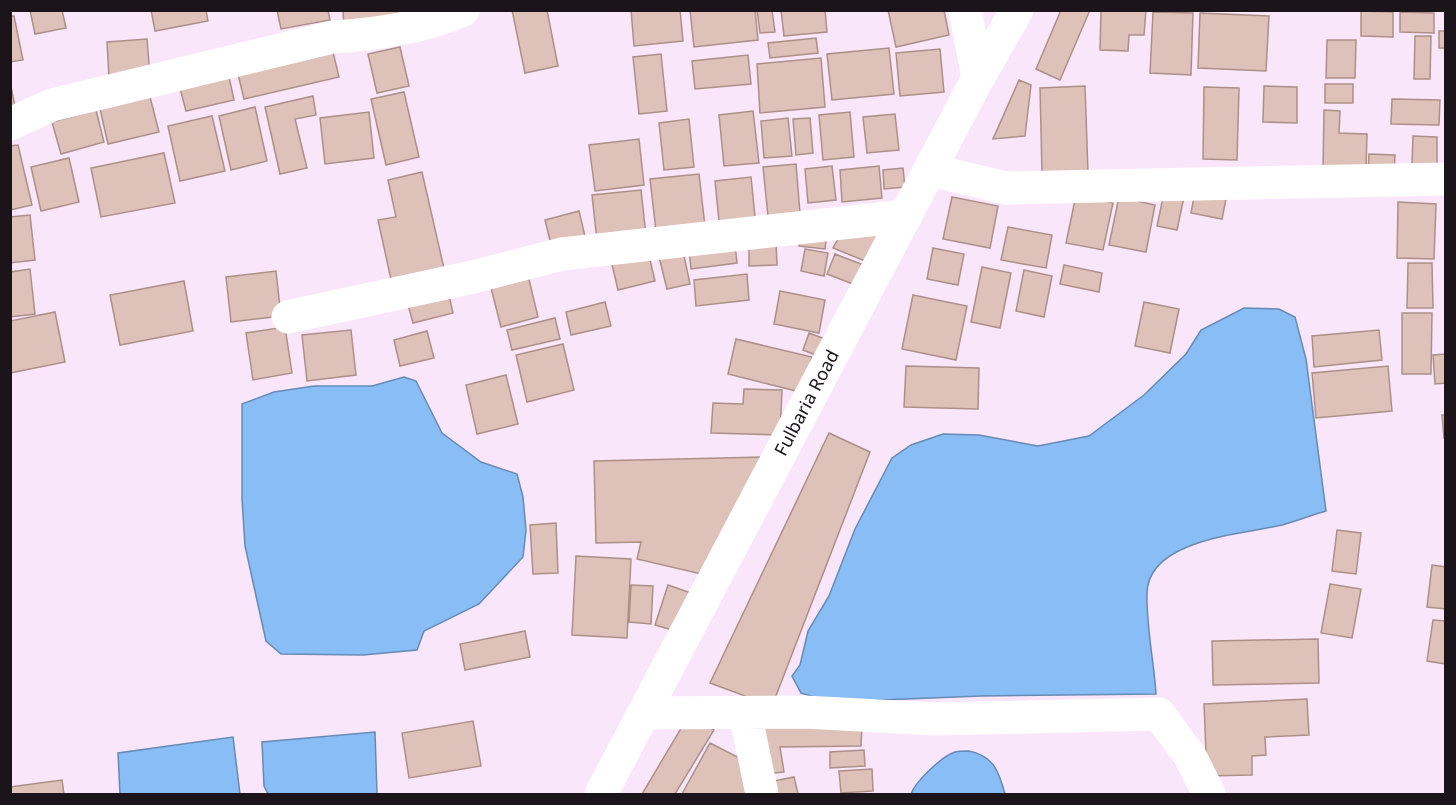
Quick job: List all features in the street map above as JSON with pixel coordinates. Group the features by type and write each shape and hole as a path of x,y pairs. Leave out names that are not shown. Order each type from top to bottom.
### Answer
{"street":[{"path":"10,124 52,105 333,37 374,35 438,21 463,10"},
{"path":"965,10 978,78"},
{"name":"Fulbaria Road","path":"601,795 978,78 1017,10"},
{"path":"930,170 1006,188 1446,179"},
{"path":"288,317 473,277 562,254 906,216"},
{"path":"646,713 804,712 936,719 1159,714 1190,756 1209,795"},
{"path":"745,713 762,795"}],"water":[{"path":"1244,308 1279,309 1295,317 1306,359 1326,511 1282,525 1201,542 1180,550 1163,561 1152,575 1147,593 1156,694 981,696 831,702 801,693 792,676 800,665 808,631 829,596 855,529 892,458 911,445 943,434 979,435 1038,446 1089,436 1144,395 1186,354 1201,330"},
{"path":"404,377 416,381 442,433 481,462 517,474 523,497 526,530 523,557 479,604 424,631 417,650 363,655 281,654 266,641 245,546 242,499 242,404 274,392 314,386 372,386"},
{"path":"375,732 377,794 268,794 264,786 262,742"},
{"path":"233,737 240,794 120,794 118,753"},
{"path":"969,751 990,761 998,772 1005,794 911,794 923,776 936,764 955,752"}],"building":[{"path":"30,10 62,10 66,28 35,34"},
{"path":"151,10 206,10 208,21 155,31"},
{"path":"277,10 328,10 330,20 281,29"},
{"path":"343,10 419,10 344,28"},
{"path":"512,10 547,10 558,66 525,73"},
{"path":"631,10 680,10 683,41 634,46"},
{"path":"690,10 755,10 758,40 694,47"},
{"path":"757,10 772,10 775,32 760,33"},
{"path":"781,10 825,10 827,32 784,36"},
{"path":"888,10 944,10 949,35 896,47"},
{"path":"1061,10 1090,10 1060,80 1036,69"},
{"path":"1101,10 1146,10 1144,35 1129,35 1128,51 1100,50"},
{"path":"1361,11 1393,12 1393,37 1361,36"},
{"path":"1153,12 1193,13 1191,75 1150,73"},
{"path":"1400,12 1434,13 1434,33 1400,32"},
{"path":"1200,13 1269,16 1266,71 1198,68"},
{"path":"10,16 14,16 23,60 10,62"},
{"path":"1439,31 1446,31 1446,48 1439,48"},
{"path":"1415,36 1431,36 1430,79 1414,79"},
{"path":"816,38 818,53 770,58 768,43"},
{"path":"147,39 150,76 109,78 107,42"},
{"path":"1327,40 1356,40 1355,78 1326,78"},
{"path":"400,47 409,86 377,93 368,54"},
{"path":"332,48 339,77 244,99 237,70"},
{"path":"889,48 894,94 832,100 827,54"},
{"path":"940,49 944,92 900,96 896,53"},
{"path":"661,54 667,111 639,114 633,57"},
{"path":"748,55 751,84 695,89 692,61"},
{"path":"821,58 825,107 760,113 757,64"},
{"path":"229,77 234,100 186,111 180,88"},
{"path":"1019,80 1031,85 1025,136 993,139"},
{"path":"10,82 16,111 10,112"},
{"path":"1325,84 1353,84 1353,103 1325,103"},
{"path":"1085,86 1088,172 1042,173 1040,88"},
{"path":"1264,86 1297,87 1297,123 1263,122"},
{"path":"1204,87 1239,88 1237,160 1203,159"},
{"path":"404,92 419,157 386,165 371,99"},
{"path":"313,96 316,115 295,119 307,168 280,174 265,107"},
{"path":"150,97 159,132 108,144 100,109"},
{"path":"1392,99 1440,100 1439,125 1391,124"},
{"path":"255,107 267,161 231,170 219,116"},
{"path":"96,110 104,142 61,154 52,122"},
{"path":"1324,110 1340,111 1339,133 1367,134 1366,169 1323,169"},
{"path":"753,111 759,163 724,166 719,115"},
{"path":"369,112 374,158 325,164 320,118"},
{"path":"850,112 854,157 823,160 819,115"},
{"path":"895,114 899,150 867,153 863,117"},
{"path":"212,116 225,171 180,181 168,126"},
{"path":"788,118 792,156 764,158 761,121"},
{"path":"810,118 813,153 796,155 793,119"},
{"path":"689,119 694,167 664,170 659,123"},
{"path":"1413,136 1437,137 1437,164 1412,164"},
{"path":"639,139 644,185 595,191 589,145"},
{"path":"18,145 32,205 10,210 10,146"},
{"path":"164,153 175,203 101,217 91,168"},
{"path":"1369,154 1395,155 1394,172 1368,171"},
{"path":"69,158 79,202 41,211 31,167"},
{"path":"796,164 800,213 768,216 763,167"},
{"path":"832,166 836,200 808,203 805,169"},
{"path":"879,166 882,198 842,202 840,170"},
{"path":"903,168 905,187 884,189 883,170"},
{"path":"422,172 445,273 392,284 378,220 396,217 388,180"},
{"path":"699,174 705,226 656,231 650,179"},
{"path":"751,177 755,217 719,221 715,181"},
{"path":"641,190 646,235 597,241 592,195"},
{"path":"1195,192 1226,199 1222,219 1191,213"},
{"path":"1164,193 1184,197 1177,230 1157,226"},
{"path":"1076,195 1113,203 1103,250 1066,243"},
{"path":"952,197 998,206 990,248 943,239"},
{"path":"1119,197 1155,205 1146,252 1109,245"},
{"path":"1398,202 1436,204 1434,259 1397,258"},
{"path":"579,211 588,249 554,257 545,220"},
{"path":"30,215 35,260 10,263 10,217"},
{"path":"893,221 870,263 833,248 846,225"},
{"path":"1008,227 1052,235 1046,268 1001,260"},
{"path":"801,230 827,233 825,249 799,246"},
{"path":"734,235 737,263 691,269 688,240"},
{"path":"776,242 777,265 749,266 749,244"},
{"path":"647,247 655,281 618,290 610,256"},
{"path":"933,248 964,254 958,285 927,279"},
{"path":"805,249 828,253 824,276 801,271"},
{"path":"683,251 690,284 667,289 659,257"},
{"path":"835,254 866,266 858,286 827,274"},
{"path":"1408,263 1432,263 1433,308 1407,308"},
{"path":"1064,265 1102,273 1099,292 1060,284"},
{"path":"982,267 1011,273 1000,328 971,322"},
{"path":"30,269 35,314 10,317 10,272"},
{"path":"1024,270 1052,276 1044,317 1016,311"},
{"path":"276,271 281,316 231,322 226,277"},
{"path":"527,271 538,317 501,327 489,280"},
{"path":"747,274 749,300 696,306 694,280"},
{"path":"184,281 193,331 120,345 110,295"},
{"path":"448,291 453,313 413,323 407,301"},
{"path":"780,291 825,300 819,333 774,324"},
{"path":"913,295 967,306 956,360 902,349"},
{"path":"605,302 611,326 571,335 566,312"},
{"path":"1144,302 1179,309 1170,353 1135,346"},
{"path":"55,312 65,362 10,373 10,321"},
{"path":"1402,313 1432,313 1431,374 1402,374"},
{"path":"555,318 560,339 512,350 507,330"},
{"path":"285,327 292,373 253,380 246,333"},
{"path":"351,330 356,375 307,381 302,335"},
{"path":"1379,330 1382,360 1314,367 1312,336"},
{"path":"427,331 434,358 400,366 394,340"},
{"path":"809,333 833,342 826,359 803,350"},
{"path":"736,339 812,357 804,393 728,374"},
{"path":"563,344 574,390 527,402 516,355"},
{"path":"1446,354 1446,383 1435,384 1433,355"},
{"path":"906,366 979,368 978,409 904,407"},
{"path":"1388,366 1392,411 1316,418 1312,373"},
{"path":"506,375 518,424 477,434 466,385"},
{"path":"744,389 782,390 780,435 711,433 713,403 743,404"},
{"path":"1442,415 1446,415 1446,438 1444,438"},
{"path":"829,433 870,452 772,706 710,683"},
{"path":"763,457 701,574 637,559 641,542 596,543 594,461"},
{"path":"556,523 558,573 533,574 530,525"},
{"path":"1337,530 1361,533 1356,574 1332,571"},
{"path":"576,556 631,559 627,638 572,635"},
{"path":"1432,565 1446,567 1446,609 1427,607"},
{"path":"1330,584 1361,589 1352,638 1321,633"},
{"path":"631,585 653,586 651,624 629,622"},
{"path":"668,585 691,593 679,632 655,625"},
{"path":"1433,620 1446,621 1446,664 1427,661"},
{"path":"525,631 530,657 465,670 460,644"},
{"path":"1318,639 1319,683 1213,685 1212,641"},
{"path":"1307,699 1309,735 1265,737 1266,755 1252,756 1252,775 1207,776 1204,704"},
{"path":"689,715 714,730 675,794 642,794"},
{"path":"473,721 481,766 409,778 402,733"},
{"path":"862,725 861,746 780,747 784,772 761,774 756,726"},
{"path":"710,743 751,764 756,794 682,794"},
{"path":"864,750 865,766 830,768 830,752"},
{"path":"872,769 873,791 841,793 839,771"},
{"path":"794,777 798,794 766,794 764,783"},
{"path":"62,780 64,794 10,794 10,787"}]}
